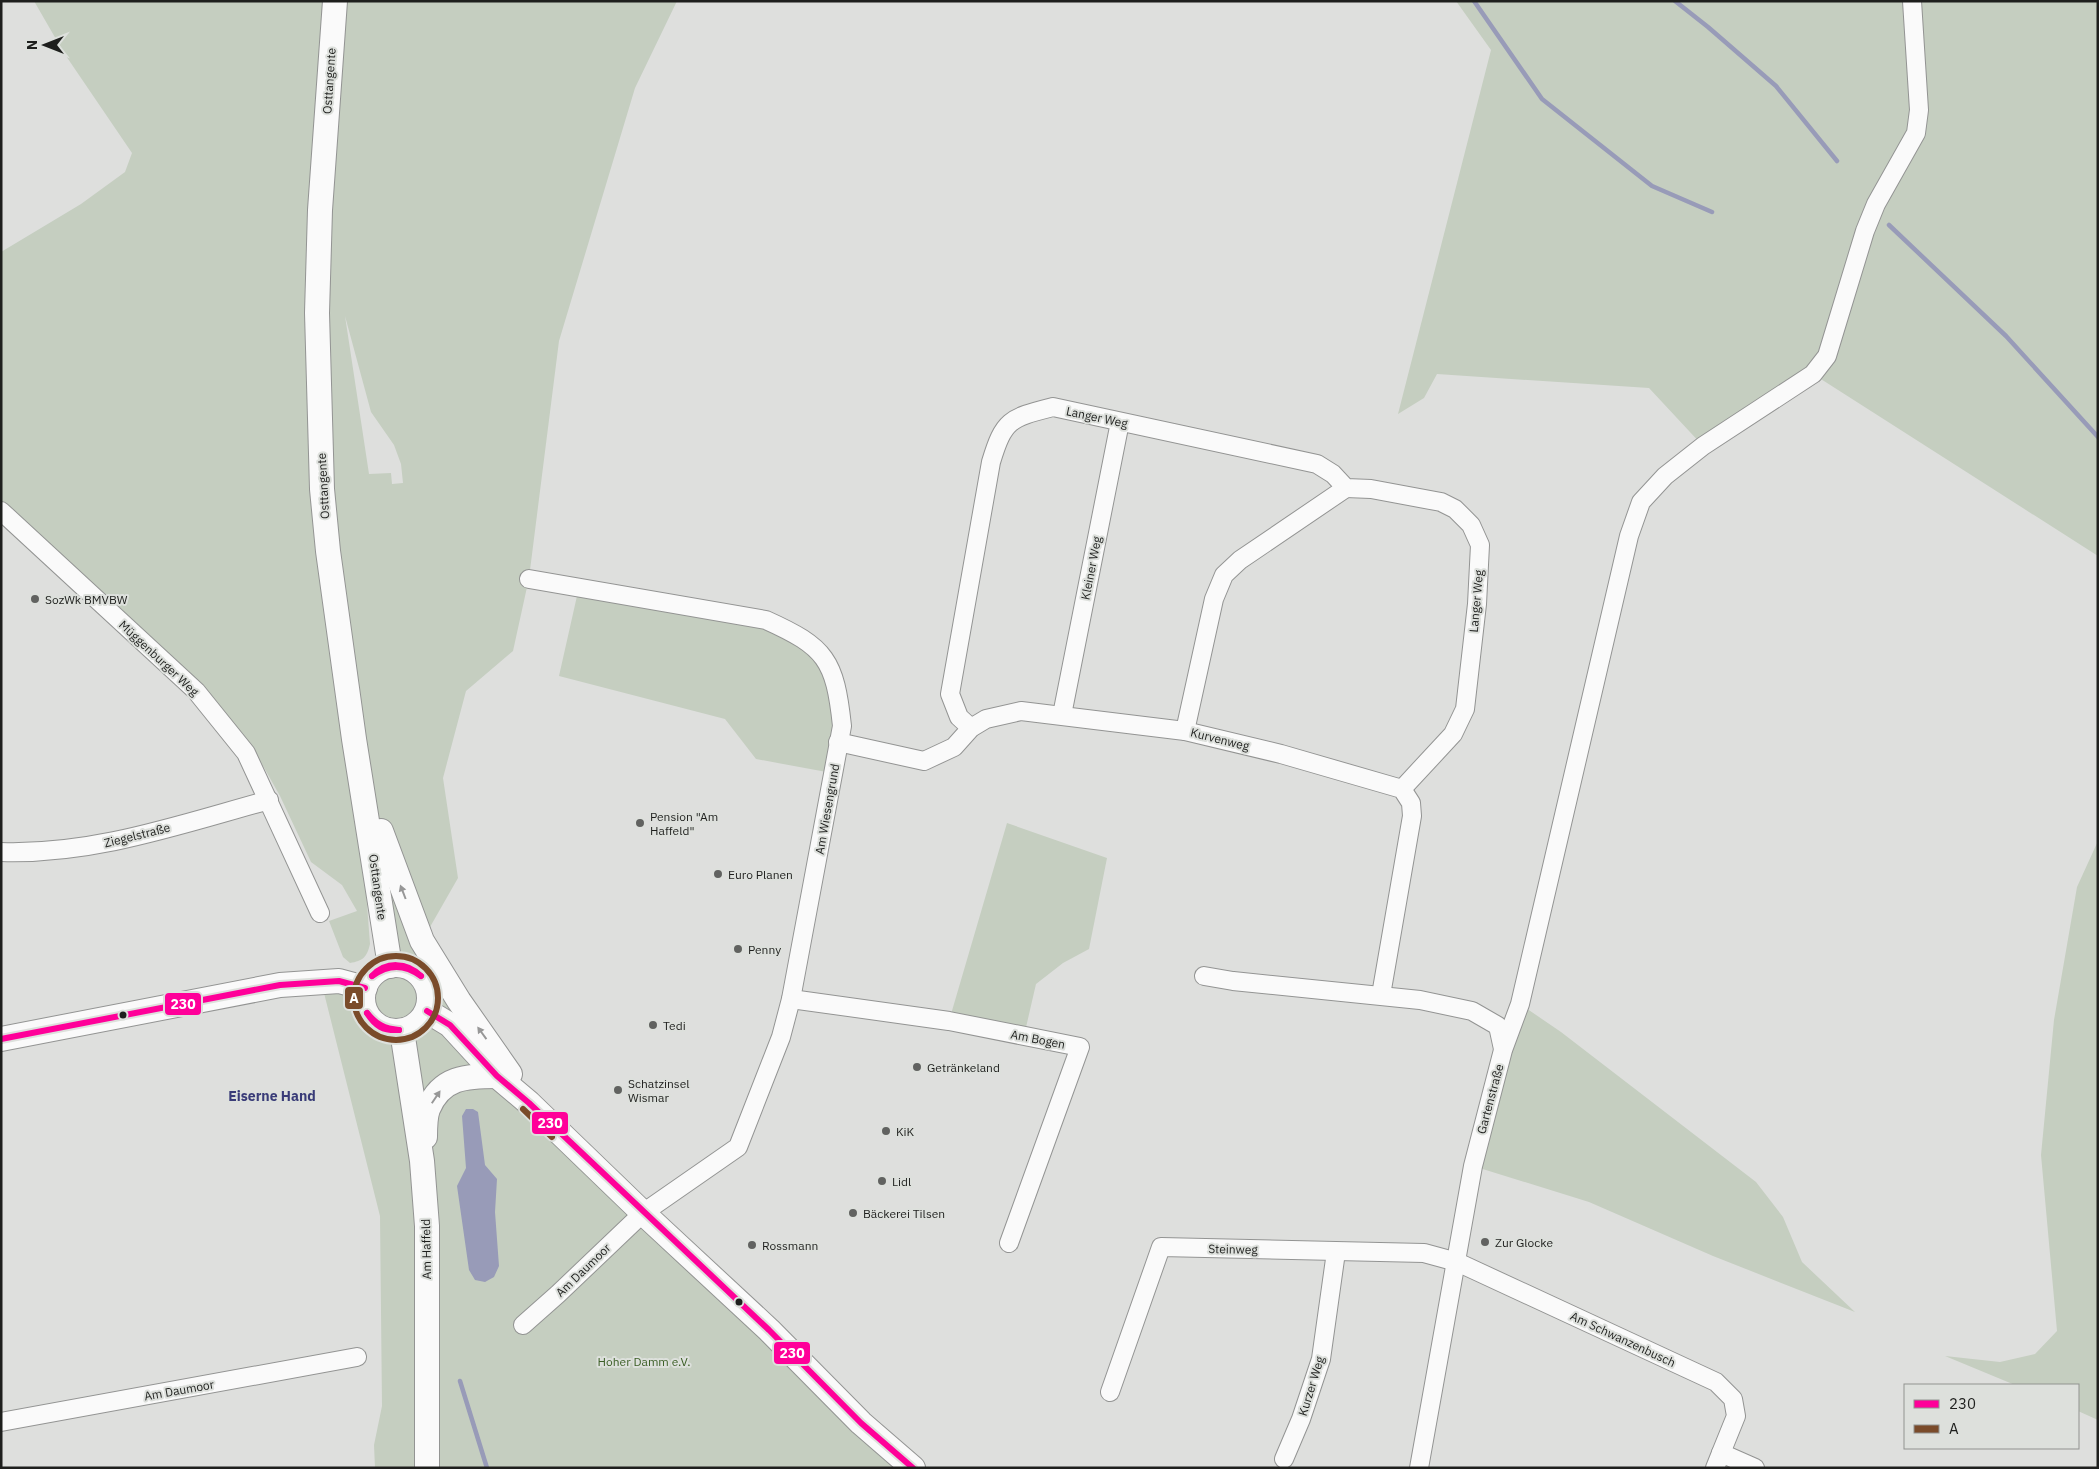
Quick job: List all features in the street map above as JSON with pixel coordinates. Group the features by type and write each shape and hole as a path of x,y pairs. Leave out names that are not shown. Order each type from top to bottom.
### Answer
{"main road":[{"name":"Osttangente","path":"335,1 320,210 317,313 322,490 328,551 354,739 390,966"},
{"path":"354,739 386,848 422,941 459,1001 529,1103"},
{"path":"390,966 409,967 418,973 425,981 429,992 427,1011 420,1022 402,1031 389,1031 379,1027 370,1020 364,1004 365,988 370,978 377,971 390,966"},
{"path":"1,1039 280,985 339,981 365,988"},
{"path":"427,1011 450,1025 497,1076 529,1103 643,1213 769,1330 861,1423 913,1468"},
{"name":"Am Haffeld","path":"402,1031 422,1161 427,1226 427,1468"},
{"path":"422,1161 427,1110 442,1088 457,1079 497,1076"}],"street":[{"path":"1503,1050 1520,1004 1629,536 1641,502 1665,476 1703,446 1813,374 1827,356 1865,231 1876,204 1916,133 1919,110 1912,1"},
{"name":"Langer Weg","path":"971,728 959,717 950,694 990,462 999,435 1011,420 1053,407 1317,464 1333,474 1346,488 1372,490 1441,502 1455,509 1471,525 1480,545 1477,604 1465,709 1453,734 1402,789"},
{"name":"Kleiner Weg","path":"1062,715 1120,422"},
{"path":"1185,730 1214,599 1224,575 1240,560 1346,488"},
{"name":"Müggenburger Weg","path":"1,511 196,691 246,753 320,913"},
{"name":"Am Wiesengrund","path":"529,578 766,620 801,636 826,658 838,692 842,726 791,999 781,1037 738,1147 643,1213"},
{"name":"Kurvenweg","path":"838,742 924,761 954,747 971,728 986,719 1021,711 1185,730 1300,759 1402,789"},
{"path":"1381,995 1412,816 1411,803 1402,789"},
{"name":"Ziegelstraße","path":"1,852 38,853 116,842 269,800"},
{"name":"Gartenstraße","path":"1204,976 1233,981 1420,1000 1472,1011 1498,1026 1503,1050 1473,1166 1419,1468"},
{"name":"Am Bogen","path":"791,999 948,1022 1080,1047 1009,1243"},
{"name":"Am Daumoor","path":"522,1324 558,1294 643,1213"},
{"name":"Steinweg","path":"1110,1392 1161,1247 1424,1253 1457,1262"},
{"name":"Kurzer Weg","path":"1284,1459 1301,1419 1321,1359 1336,1252"},
{"name":"Am Schwanzenbusch","path":"1457,1262 1716,1382 1733,1399 1736,1416 1718,1460 1755,1468"},
{"name":"Am Daumoor","path":"1,1422 357,1357"}],"green space":[{"name":"Hoher Damm e.V.","path":"34,1 677,1 635,88 559,341 529,578 513,651 466,691 443,778 458,878 422,941 529,1103 913,1468 375,1468 374,1445 382,1406 380,1216 321,981 362,981 370,970 389,962 362,839 370,944 364,958 350,963 343,957 329,921 357,911 342,885 311,862 280,796 253,748 1,501 1,252 81,204 125,172 132,153 64,53","holes":["345,316 371,412 394,445 401,464 403,483 392,484 391,473 369,474"]},
{"path":"1456,1 2098,1 2098,556 1813,374 1703,446 1649,388 1437,374 1424,398 1398,414 1491,50"},
{"path":"579,587 801,636 838,692 832,773 756,759 725,719 559,676"},
{"path":"1007,823 1107,858 1089,949 1063,963 1036,984 1024,1036 949,1021"},
{"path":"2098,841 2098,1420 2079,1411 2079,1384 2013,1384 1945,1356 2000,1362 2035,1354 2057,1331 2041,1155 2054,1020 2077,887"},
{"path":"1520,1004 1561,1032 1756,1182 1783,1217 1802,1262 1855,1312 1713,1256 1589,1202 1473,1166"}],"water":[{"path":"466,1109 473,1109 478,1112 485,1165 497,1179 495,1212 499,1266 494,1277 485,1282 475,1280 469,1270 457,1186 466,1168 462,1116"}],"waterway":[{"path":"1474,1 1542,99 1652,186 1712,212"},
{"path":"1675,1 1776,86 1837,161"},
{"path":"1889,225 2006,336 2098,437"},
{"path":"460,1381 487,1468"}],"transit line":[{"name":"A","path":"396,956 412,959 426,968 435,982 438,998 435,1014 426,1028 412,1037 396,1040 380,1037 366,1028 357,1014 354,998 357,982 366,968 380,959 396,956"},
{"name":"230","path":"372,976 384,968 397,965 409,968 421,976"},
{"name":"230","path":"372,976 384,969 396,967 409,969 421,976"},
{"name":"230","path":"1,1039 280,985 339,981 365,988"},
{"name":"230","path":"427,1011 450,1025 497,1076 529,1103 769,1330 861,1423 913,1468"},
{"name":"230","path":"367,1013 381,1025 399,1030"},
{"name":"230","path":"367,1013 380,1027 388,1030 399,1030"},
{"name":"A","path":"523,1109 552,1137"}],"place":[{"name":"SozWk BMVBW","path":"35,599"},
{"name":"Pension \"Am Haffeld\"","path":"640,823"},
{"name":"Euro Planen","path":"718,874"},
{"name":"Penny","path":"738,949"},
{"name":"Tedi","path":"653,1025"},
{"name":"Getränkeland","path":"917,1067"},
{"name":"Schatzinsel Wismar","path":"618,1090"},
{"name":"KiK","path":"886,1131"},
{"name":"Lidl","path":"882,1181"},
{"name":"Bäckerei Tilsen","path":"853,1213"},
{"name":"Zur Glocke","path":"1485,1242"},
{"name":"Rossmann","path":"752,1245"}],"district":[{"name":"Eiserne Hand","path":"272,1096"}]}
